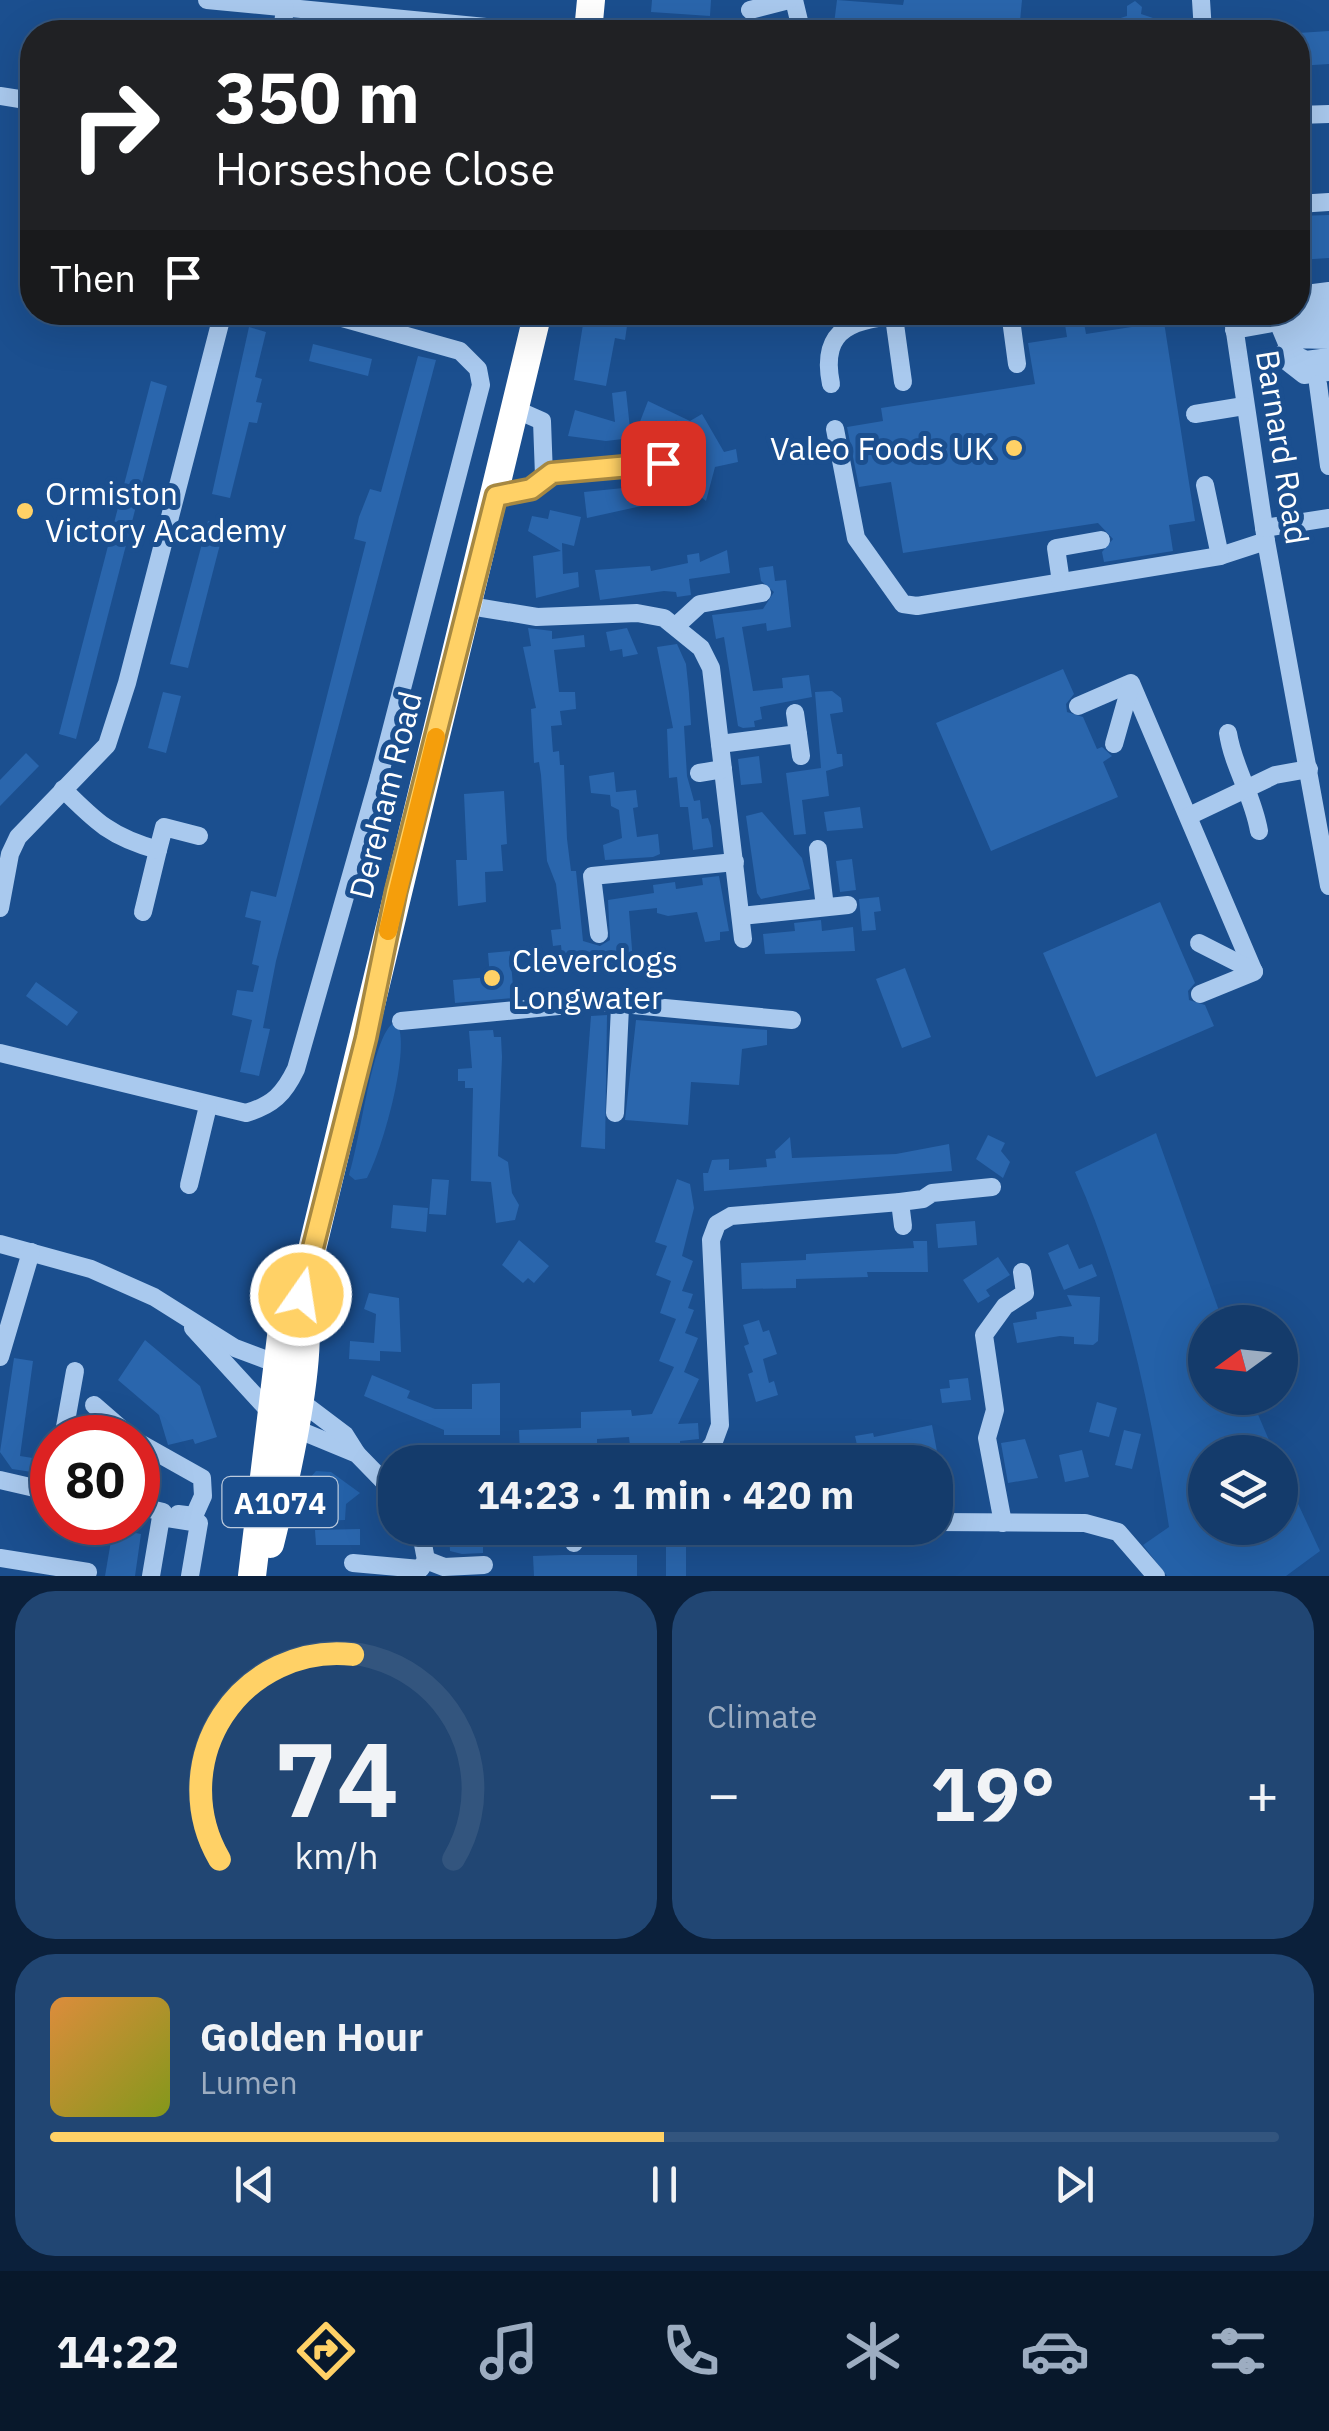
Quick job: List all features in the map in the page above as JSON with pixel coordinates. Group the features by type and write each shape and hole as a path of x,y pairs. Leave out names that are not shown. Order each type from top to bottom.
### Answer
{"highway":[{"name":"Dereham Road","path":"252,1576 275,1363 289,1309 301,1295 366,1038 396,892 470,606 535,325"},
{"name":"Dereham Road","path":"263,1576 296,1414 308,1314 301,1295"},
{"path":"270,1412 296,1414"}],"street":[{"path":"207,0 411,20"},
{"path":"750,10 791,0"},
{"path":"283,20 284,8"},
{"path":"1292,325 1298,329 1329,324"},
{"path":"0,905 10,854 18,836 106,744 112,729 220,325"},
{"name":"Dereham Road","path":"208,1106 246,1113 270,1106 286,1090 296,1069 380,777 481,385 470,358 363,325"},
{"path":"831,384 828,353 834,337 852,325"},
{"path":"895,325 903,382"},
{"path":"1012,325 1016,364"},
{"name":"Barnard Road","path":"1234,325 1265,534 1328,874"},
{"path":"1280,325 1286,361 1304,375 1324,378 1329,466"},
{"path":"1282,325 1291,352 1306,360 1329,357"},
{"path":"1283,325 1289,339 1329,340"},
{"path":"1195,414 1244,406"},
{"path":"518,410 542,422 544,476"},
{"path":"835,429 856,538 903,604 917,606 1220,556 1265,534 1329,518"},
{"path":"496,496 531,489 544,476 569,470 663,463"},
{"path":"1205,485 1220,556"},
{"path":"1061,582 1056,548 1100,540"},
{"path":"676,626 700,604 736,586 762,592"},
{"path":"470,606 577,624 636,614 664,618 701,648 711,668 743,938"},
{"path":"1078,706 1131,683"},
{"path":"1114,744 1131,683"},
{"path":"1131,683 1254,972"},
{"path":"795,713 801,756"},
{"path":"1228,733 1230,750 1250,788 1259,830"},
{"path":"720,744 798,734"},
{"path":"699,772 723,769"},
{"path":"1189,816 1276,775 1309,769"},
{"path":"64,788 103,829 123,840 158,850"},
{"path":"143,912 164,827 199,836"},
{"path":"818,849 824,907"},
{"path":"598,934 591,867 634,875 674,865 735,862"},
{"path":"740,916 848,904"},
{"path":"1199,942 1254,972"},
{"path":"1200,994 1254,972"},
{"path":"401,1021 601,1002 620,1007 792,1020"},
{"path":"615,1113 620,1007"},
{"path":"0,1053 208,1106 189,1185"},
{"path":"712,1445 720,1425 710,1240 717,1224 731,1216 923,1200 932,1193 992,1187"},
{"path":"900,1202 903,1226"},
{"path":"0,1244 103,1274 154,1296 235,1348 275,1363 296,1414 356,1454 378,1477"},
{"path":"0,1356 31,1252"},
{"path":"1003,1523 988,1438 996,1410 984,1334 998,1313 1025,1293 1022,1272"},
{"path":"187,1320 270,1412"},
{"path":"67,1415 75,1371"},
{"path":"94,1405 106,1415"},
{"path":"296,1414 346,1435 356,1454"},
{"path":"160,1454 202,1478 203,1496 194,1516 160,1512"},
{"path":"0,1480 30,1487"},
{"path":"160,1513 199,1523 190,1576"},
{"path":"953,1522 1086,1523 1118,1532 1156,1576"},
{"path":"151,1545 151,1576"},
{"path":"0,1558 88,1572"},
{"path":"353,1563 420,1568 484,1565"}],"shaded area":[{"path":"392,1024 398,1025 401,1039 393,1102 367,1178 355,1180 349,1175 372,1071"},
{"path":"1156,1133 1217,1305 1188,1305 1188,1415 1258,1415 1267,1435 1188,1435 1188,1545 1298,1545 1298,1504 1320,1551 1286,1576 1167,1576 1143,1545 1169,1527 1153,1436 1122,1301 1075,1172"},
{"path":"316,1471 331,1472 360,1493 346,1504 345,1520 318,1521 302,1487"}],"building":[{"path":"652,0 711,0 710,16 651,12"},
{"path":"837,0 903,5 904,0 1022,0 1020,20 834,20"},
{"path":"1135,1 1142,7 1141,14 1159,20 1114,20 1127,16 1127,6"},
{"path":"1329,31 1329,64 1310,65 1310,32"},
{"path":"1329,215 1329,258 1310,259 1310,216"},
{"path":"583,325 627,325 625,340 615,338 606,386 574,380"},
{"name":"Valeo Foods UK","path":"1065,325 1084,325 1086,334 1164,325 1195,521 1169,525 1173,551 1104,562 1102,552 1113,539 1098,523 903,553 891,482 859,487 847,427 883,421 881,408 1035,384 1028,343 1067,337"},
{"path":"249,327 266,332 255,377 262,379 256,402 262,403 257,423 249,422 230,498 212,494"},
{"path":"313,344 372,359 368,376 309,361"},
{"path":"418,356 436,360 276,961 263,1028 270,1029 259,1076 240,1072 252,1020 232,1015 237,990 253,992 259,966 252,964 261,921 245,917 251,891 276,897 366,542 354,539 359,517 370,489 381,492"},
{"path":"151,381 167,386 76,739 59,734"},
{"path":"626,391 631,438 606,441 568,436 575,410 615,422 612,393"},
{"path":"648,401 690,421 702,414 724,452 736,449 738,462 715,467 706,501 687,486 696,454 676,420 671,435 636,432"},
{"path":"643,486 646,505 587,518 584,492"},
{"path":"550,510 581,517 574,546 562,543 563,574 578,572 579,587 536,598 533,556 561,551 528,531 532,516 548,519"},
{"path":"208,521 225,525 188,668 170,664"},
{"path":"727,550 730,573 689,579 691,595 677,597 676,592 664,591 600,600 595,570 650,566 651,571 688,563 687,555 699,553 700,562"},
{"path":"773,566 775,581 786,580 791,627 767,631 766,623 742,627 753,691 783,688 782,678 809,675 812,697 760,707 762,719 754,721 755,727 743,728 738,726 724,637 716,639 712,615 763,609 774,592 761,581 759,568"},
{"path":"528,628 552,631 552,639 584,635 585,647 554,650 559,692 575,692 576,709 560,711 562,725 551,726 553,752 559,751 560,765 564,765 567,839 571,871 576,871 583,941 600,946 610,940 608,900 654,893 653,885 675,882 676,889 703,885 702,878 719,876 729,931 720,932 720,940 705,942 697,912 668,916 657,913 657,908 629,911 633,962 591,971 570,972 570,967 563,967 561,945 553,946 551,930 561,929 556,884 547,861 539,762 534,763 531,709 536,708 523,647 531,646"},
{"path":"627,628 638,654 623,657 622,649 610,651 606,632"},
{"path":"677,644 686,664 689,693 691,725 684,726 687,776 694,801 700,800 702,819 708,818 711,826 713,847 693,850 688,807 680,807 677,777 669,778 667,729 673,728 657,647"},
{"path":"1063,669 1074,694 1066,704 1067,712 1083,717 1097,749 1102,747 1112,756 1103,762 1118,797 991,851 936,723"},
{"path":"832,691 841,698 843,712 830,714 843,766 826,771 829,796 802,800 806,834 794,835 786,773 821,768 815,692"},
{"path":"163,692 181,696 166,753 148,748"},
{"path":"26,753 39,766 0,806 0,780"},
{"path":"759,756 762,783 741,785 738,759"},
{"path":"614,772 616,792 636,790 638,807 633,808 637,837 658,834 660,854 605,860 603,845 622,838 619,810 611,806 610,795 591,793 589,776"},
{"path":"504,791 507,844 501,845 503,871 485,872 486,902 458,906 456,860 467,860 464,794"},
{"path":"860,807 863,828 827,831 824,812"},
{"path":"762,812 802,858 810,889 761,899 757,893 746,816"},
{"path":"852,859 856,890 840,892 836,861"},
{"path":"879,897 881,911 874,912 876,930 862,931 859,899"},
{"path":"1160,902 1195,983 1188,991 1189,1000 1205,1005 1214,1026 1096,1077 1043,953"},
{"path":"821,920 822,931 853,927 855,951 765,954 763,934 795,931 794,923"},
{"name":"Cleverclogs Longwater","path":"510,951 514,998 455,1003 453,980 490,977 488,953"},
{"path":"905,968 931,1037 902,1048 876,979"},
{"path":"36,982 78,1012 67,1026 26,996"},
{"path":"607,1015 605,1149 581,1147 591,1016"},
{"path":"636,1020 767,1030 767,1045 742,1049 739,1085 691,1082 688,1125 625,1120"},
{"path":"493,1030 494,1037 501,1037 502,1057 498,1156 508,1162 512,1193 519,1205 515,1220 496,1223 491,1182 471,1181 473,1088 465,1088 465,1081 458,1081 458,1069 472,1068 469,1031"},
{"path":"988,1135 1005,1143 1001,1151 1010,1162 1003,1178 976,1159"},
{"path":"790,1137 792,1158 896,1154 949,1144 952,1171 704,1191 703,1173 708,1173 712,1160 729,1159 729,1170 767,1167 766,1159 776,1158 775,1151"},
{"path":"432,1179 449,1180 446,1215 429,1214"},
{"path":"677,1179 690,1184 694,1208 682,1256 693,1261 682,1291 693,1294 688,1308 694,1310 685,1333 698,1338 684,1372 699,1379 678,1424 698,1423 699,1439 680,1441 680,1445 630,1445 629,1437 597,1439 597,1445 520,1445 519,1430 581,1428 581,1412 631,1410 632,1416 652,1414 674,1367 659,1361 676,1319 660,1313 671,1281 656,1275 667,1246 655,1242"},
{"path":"393,1205 428,1208 426,1232 391,1228"},
{"path":"975,1221 977,1245 938,1248 936,1224"},
{"path":"519,1240 549,1266 534,1283 528,1278 523,1283 502,1265"},
{"path":"913,1241 927,1241 928,1272 867,1272 868,1277 796,1279 796,1288 742,1289 741,1263 806,1260 806,1254 914,1248"},
{"path":"1068,1244 1079,1269 1092,1264 1097,1276 1064,1290 1048,1253"},
{"path":"998,1257 1010,1275 986,1290 990,1296 978,1303 963,1280"},
{"path":"369,1293 399,1298 401,1352 380,1351 380,1361 349,1359 350,1341 374,1343 376,1314 364,1309"},
{"path":"1067,1295 1100,1297 1098,1341 1093,1345 1074,1344 1074,1337 1060,1336 1017,1343 1013,1323 1037,1319 1036,1312 1072,1306"},
{"path":"759,1320 763,1332 769,1330 777,1354 763,1359 769,1383 774,1381 778,1395 756,1402 748,1374 753,1372 744,1346 749,1344 743,1325"},
{"path":"145,1340 200,1386 217,1437 195,1444 193,1439 168,1445 160,1415 118,1380"},
{"path":"14,1358 33,1361 20,1456 30,1458 30,1472 12,1469 0,1452"},
{"path":"372,1375 410,1391 407,1398 435,1409 472,1409 472,1384 500,1383 500,1435 444,1435 444,1430 364,1396"},
{"path":"968,1378 971,1400 942,1403 940,1389 950,1388 949,1380"},
{"path":"1097,1402 1117,1408 1109,1437 1089,1432"},
{"path":"932,1425 936,1445 857,1445 855,1436 873,1433 874,1437"},
{"path":"1124,1430 1141,1434 1132,1469 1115,1465"},
{"path":"1025,1439 1038,1478 1008,1483 1001,1443"},
{"path":"1082,1450 1089,1477 1065,1482 1059,1455"},
{"path":"360,1529 360,1545 316,1545 315,1530"},
{"path":"110,1545 139,1545 135,1576 105,1576"},
{"path":"450,1545 541,1545 483,1546 483,1553 450,1551"},
{"path":"686,1545 686,1576 666,1576 666,1546"},
{"path":"637,1555 637,1576 534,1576 533,1556"}],"slow traffic":[{"path":"388,931 436,737"}],"place":[{"name":"Valeo Foods UK","path":"1014,448"},
{"name":"Ormiston Victory Academy","path":"25,511"},
{"name":"Cleverclogs Longwater","path":"492,978"}],"route":[{"path":"301,1295 366,1038 396,892 496,496 531,489 552,473 663,463"}]}
